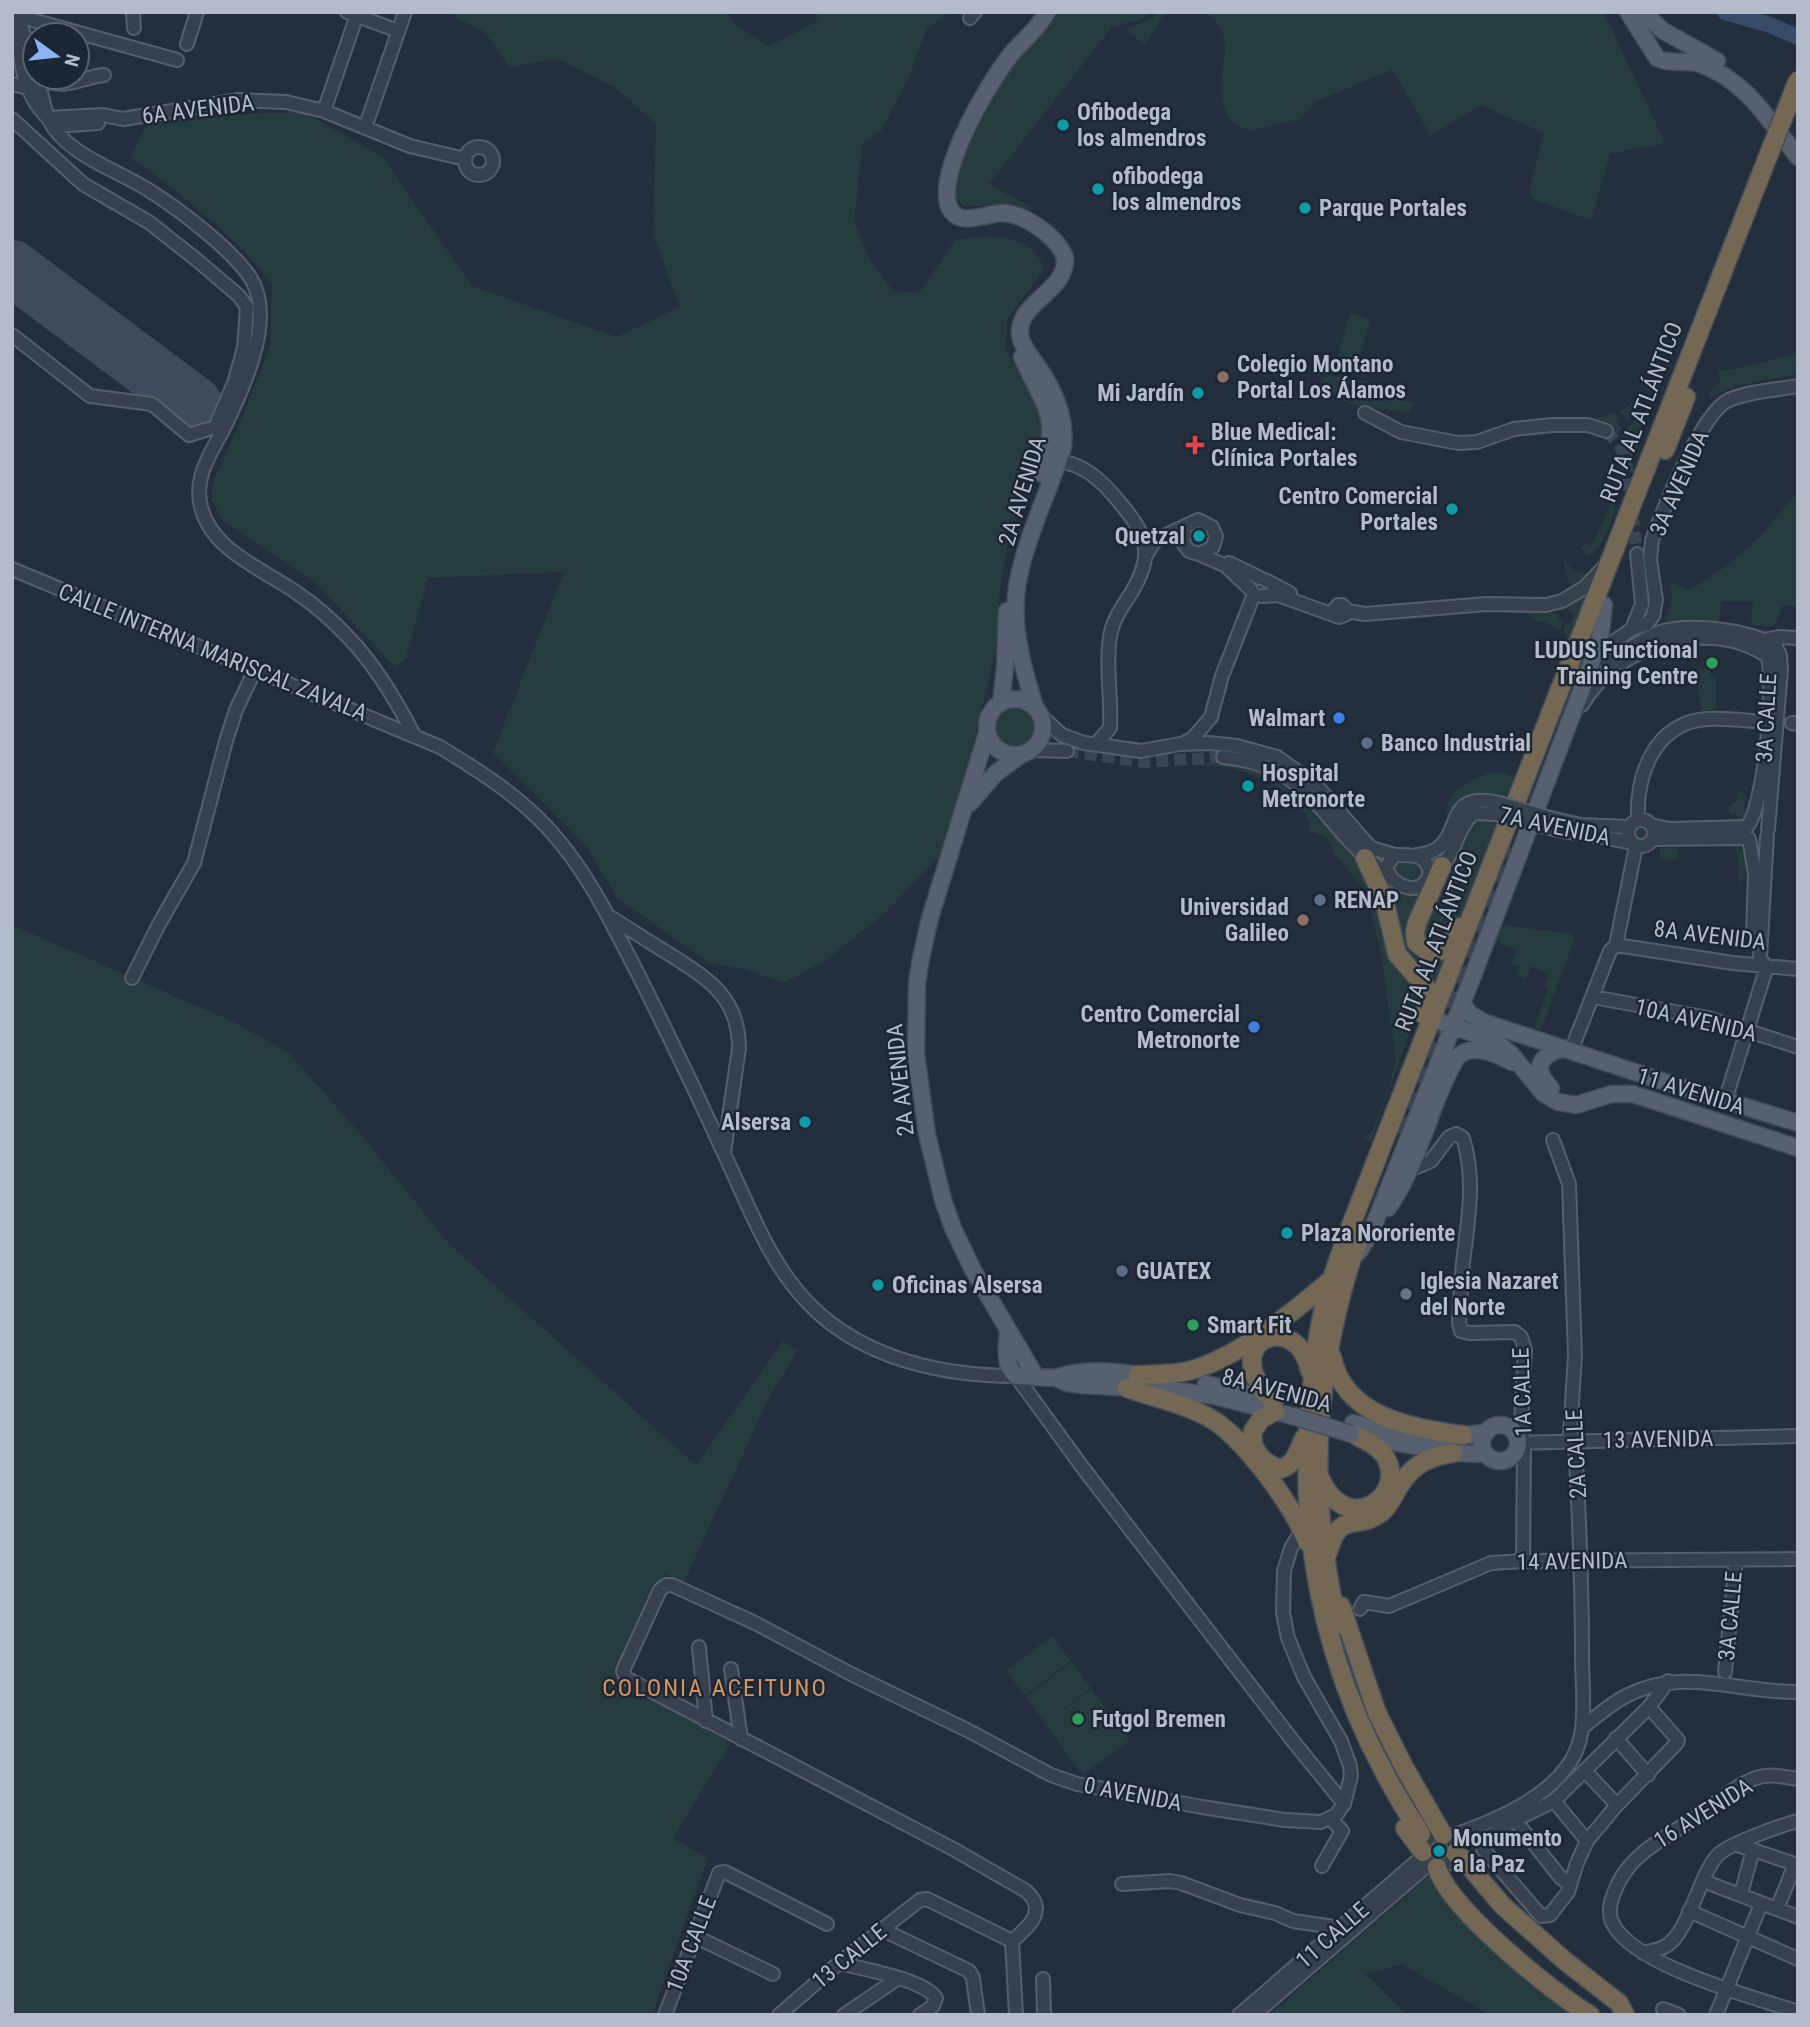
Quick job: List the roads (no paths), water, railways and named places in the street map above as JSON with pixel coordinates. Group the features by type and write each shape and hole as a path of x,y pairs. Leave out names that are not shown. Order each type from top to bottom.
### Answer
{"highway":[{"name":"RUTA AL ATLÁNTICO","path":"1509,847 1604,605 1798,80"},
{"name":"RUTA AL ATLÁNTICO","path":"1439,1851 1378,1740 1338,1631 1307,1505 1300,1418 1312,1382 1320,1325 1332,1279 1609,561 1737,250 1798,110"},
{"path":"1365,858 1384,899 1397,954 1430,994 1422,1020 1425,1038"},
{"path":"1384,899 1391,864"},
{"path":"1432,879 1415,932 1416,942 1428,952 1444,950 1478,900"},
{"name":"RUTA AL ATLÁNTICO","path":"1399,1134 1349,1269 1331,1348 1319,1436 1322,1567 1318,1595 1342,1680 1362,1731 1394,1791 1510,1941 1546,1973 1604,2015"},
{"path":"1132,1382 1192,1370 1230,1353 1288,1315 1332,1279"},
{"path":"1300,1418 1290,1465 1280,1469 1259,1456 1252,1439 1256,1424 1273,1405 1257,1385 1251,1365 1255,1349 1268,1339 1283,1337 1300,1346 1308,1363 1312,1382"},
{"path":"1331,1348 1335,1373 1344,1388 1359,1403 1374,1412 1407,1423 1463,1435"},
{"path":"1132,1382 1196,1410 1220,1424 1236,1439 1281,1495 1322,1567"},
{"path":"1318,1473 1326,1490 1348,1508 1367,1507 1379,1501 1388,1486 1388,1463 1376,1447 1354,1431"},
{"path":"1322,1567 1334,1533 1339,1527 1379,1514 1390,1505 1403,1481 1416,1466 1433,1456 1453,1453"},
{"path":"1590,2015 1543,1982 1474,1918 1440,1878 1439,1851 1464,1860 1502,1905 1565,1961 1619,2003 1625,2015"}],"main road":[{"name":"2A AVENIDA","path":"1001,703 1011,573 1049,454 1051,439 1047,410 1015,341 1015,328 1019,312 1049,278 1056,262 1046,247 1013,226 992,223 963,228 951,226 939,206 938,193 948,152 972,99 999,53 1037,12"},
{"name":"2A AVENIDA","path":"1038,712 1020,651 1016,593 1027,550 1063,447 1064,431 1059,404 1044,375 1025,348 1020,331 1028,312 1063,275 1066,264 1064,254 1050,237 1012,215 1000,213 966,218 956,216 946,197 948,177 958,147 990,85 1008,58 1038,26 1047,12"},
{"path":"1628,12 1657,58 1664,61 1697,62 1729,79 1754,99 1798,157"},
{"path":"1643,12 1669,34 1737,73 1761,95 1798,140"},
{"path":"1657,58 1670,49 1672,45 1669,34"},
{"name":"RUTA AL ATLÁNTICO","path":"1349,1269 1372,1230 1453,1027 1594,656 1600,638 1604,605"},
{"path":"1022,700 1038,712 1041,735 1033,751 1004,753 991,741 988,733 990,715 1001,703 1022,700"},
{"name":"2A AVENIDA","path":"988,733 930,918 921,958 915,1028 918,1084 935,1171 953,1228 973,1270 1036,1377"},
{"name":"2A AVENIDA","path":"961,817 996,773 1033,751"},
{"name":"11 AVENIDA","path":"1462,1003 1470,1014 1478,1019 1798,1123"},
{"name":"11 AVENIDA","path":"1432,1019 1495,1041 1544,1093 1558,1102 1576,1105 1604,1095 1633,1094 1798,1148"},
{"path":"1567,1049 1549,1054 1541,1062 1539,1070 1542,1078 1562,1095 1604,1095"},
{"path":"1372,1230 1400,1191 1457,1057 1464,1051 1481,1051 1501,1057 1526,1071"},
{"path":"1008,1326 1007,1363 1016,1376"},
{"name":"8A AVENIDA","path":"1016,1376 1056,1378 1068,1373 1096,1372 1132,1382 1217,1385 1273,1405 1300,1418 1453,1453 1486,1454"},
{"path":"1495,1426 1506,1426 1515,1432 1521,1443 1515,1453 1506,1460 1495,1460 1486,1454 1483,1443 1486,1433 1495,1426"},
{"name":"8A AVENIDA","path":"1354,1431 1429,1438 1486,1433"}],"street":[{"path":"133,12 134,28"},
{"path":"187,44 197,12"},
{"path":"365,128 405,12"},
{"path":"324,111 354,13 398,31"},
{"path":"21,52 18,46 17,14 177,60"},
{"path":"91,76 104,75"},
{"name":"CALLE INTERNA MARISCAL ZAVALA","path":"40,91 51,122 74,149 150,191 237,261 251,278 260,297 255,351 237,400 205,466 198,486 200,504 217,538 238,556 298,593 349,638 376,671 414,735"},
{"name":"6A AVENIDA","path":"51,122 103,114 123,119 239,100 286,102 324,111 411,146 465,159"},
{"path":"12,119 83,184 150,223 209,270 239,296 247,307 244,348 234,383 215,427 189,435 152,404 90,396 12,335"},
{"name":"3A AVENIDA","path":"1594,656 1632,629 1647,624 1656,608 1650,559 1652,540 1703,425 1718,407 1728,400 1798,386"},
{"path":"1366,413 1401,433 1458,443 1478,442 1514,429 1552,425 1588,425 1606,431"},
{"path":"1058,461 1072,463 1092,474 1139,526 1160,538 1226,566 1256,593 1278,595 1339,611 1365,614 1487,604 1546,605 1572,596 1609,561"},
{"path":"1096,744 1110,728 1110,638 1118,614 1136,585 1144,558 1154,542 1160,538 1193,522 1203,521 1215,531 1216,552 1220,557 1280,590 1339,611"},
{"path":"1139,526 1144,540 1144,558"},
{"path":"1185,528 1182,537 1185,547"},
{"path":"1199,554 1209,551 1215,542"},
{"path":"1632,629 1642,604 1637,554"},
{"name":"CALLE INTERNA MARISCAL ZAVALA","path":"12,569 440,747 504,788 542,820 583,874 607,915 692,1083 765,1243 782,1271 810,1306 833,1325"},
{"path":"1180,744 1193,738 1211,717 1226,665 1256,593 1253,580 1263,579"},
{"path":"1594,656 1604,662 1609,661 1639,641 1669,630 1723,631 1764,640 1779,637 1798,638"},
{"path":"1567,729 1590,691 1600,680 1658,643 1674,640 1731,641 1749,645 1769,657"},
{"name":"3A CALLE","path":"1725,1101 1767,966 1760,956 1769,763 1767,722 1770,667 1764,640"},
{"name":"3A CALLE","path":"1752,965 1755,874 1748,832 1769,763 1781,669 1780,654 1775,646 1764,640"},
{"path":"132,978 194,863 226,741 236,710 255,670"},
{"path":"1038,712 1058,733 1084,743 1141,751 1197,743 1237,746 1285,761 1315,784 1371,848 1391,864 1402,886 1417,889 1432,879 1428,865 1417,855 1391,864 1365,858 1306,791 1288,777 1261,764 1223,757"},
{"path":"1567,1049 1610,951 1616,945 1633,844 1628,837 1633,824 1640,781 1651,754 1670,735 1688,724 1709,719 1767,722"},
{"path":"1033,751 1058,733"},
{"path":"1033,751 1067,751"},
{"name":"7A AVENIDA","path":"1417,855 1430,853 1441,846 1464,806 1482,800 1497,808 1577,835 1611,837 1633,844"},
{"name":"7A AVENIDA","path":"1432,879 1467,818 1474,813 1497,808"},
{"path":"1633,824 1645,821 1670,829 1748,832 1758,842 1767,833 1764,823 1758,821 1748,832 1653,839 1646,846 1633,844"},
{"name":"7A AVENIDA","path":"1548,823 1633,824"},
{"path":"1651,825 1653,839"},
{"name":"CALLE INTERNA MARISCAL ZAVALA","path":"607,915 706,977 720,992 732,1012 739,1036 739,1048 724,1153"},
{"name":"8A AVENIDA","path":"1616,945 1798,969"},
{"name":"10A AVENIDA","path":"1592,997 1708,1018 1798,1047"},
{"name":"1A CALLE","path":"1410,1170 1431,1161 1449,1137 1456,1134 1463,1138 1470,1160 1470,1209 1463,1265 1459,1323 1461,1331 1515,1332 1521,1337 1525,1349 1521,1424 1524,1561"},
{"name":"2A CALLE","path":"1553,1140 1569,1184 1575,1355 1570,1434 1575,1441 1582,1560 1582,1728"},
{"name":"8A AVENIDA","path":"833,1325 872,1348 917,1365 940,1370 1016,1376"},
{"path":"1016,1376 1083,1468 1344,1804"},
{"name":"13 AVENIDA","path":"1521,1443 1798,1436"},
{"path":"1302,1530 1286,1560 1283,1613 1295,1657 1341,1741 1351,1776 1344,1804 1331,1819 1342,1831 1322,1866"},
{"name":"14 AVENIDA","path":"1360,1609 1364,1602 1389,1606 1491,1563 1798,1559"},
{"name":"3A CALLE","path":"1725,1672 1736,1560"},
{"name":"0 AVENIDA","path":"706,1721 626,1678 623,1671 660,1590 666,1585 755,1623 1051,1775 1077,1784 1285,1820 1321,1822 1331,1819"},
{"path":"699,1647 706,1721 955,1850 1034,1898 1036,1908 1033,1919 1027,1929 1012,1941 1016,2015"},
{"path":"731,1669 741,1739"},
{"path":"1439,1851 1476,1827 1510,1819 1553,1801 1649,1707 1668,1681"},
{"path":"1649,1707 1678,1741 1587,1841 1568,1892 1550,1915 1545,1917 1538,1914 1483,1849 1485,1836 1510,1819 1528,1800 1566,1769 1579,1743 1582,1728 1627,1695 1668,1681 1798,1692"},
{"path":"1616,1738 1648,1775"},
{"path":"1584,1771 1617,1805"},
{"name":"16 AVENIDA","path":"1643,1953 1626,1941 1612,1923 1611,1901 1620,1878 1650,1845 1755,1778 1777,1775 1798,1779"},
{"path":"1553,1801 1587,1841"},
{"path":"1510,1819 1561,1878 1570,1884"},
{"path":"1643,1953 1667,1946 1676,1937 1711,1864 1723,1850 1761,1833 1798,1821"},
{"path":"1737,1845 1796,1865 1777,1909"},
{"path":"1741,1894 1753,1850"},
{"name":"11 CALLE","path":"1239,2015 1439,1851"},
{"name":"10A CALLE","path":"664,2015 719,1873 725,1872 827,1923"},
{"path":"1122,1884 1170,1881 1181,1883 1293,1921 1344,1931"},
{"path":"1703,1881 1798,1917"},
{"name":"13 CALLE","path":"779,2015 839,1963 920,1900 927,1899 1012,1941"},
{"path":"1716,2015 1761,1904"},
{"path":"1689,1912 1798,1959"},
{"path":"881,1929 969,1971 973,1978 978,2015"},
{"name":"11 CALLE","path":"1254,2015 1344,1931"},
{"path":"694,1936 773,1974"},
{"path":"1643,1953 1655,1960 1798,2012"},
{"path":"839,1963 931,1991 936,1998 933,2006 920,2015"},
{"path":"844,2015 897,1979"},
{"path":"1043,1979 1044,2015"},
{"path":"1663,2008 1679,2015"}],"waterway":[{"path":"1725,12 1770,25 1798,37"}],"tunnel":[{"path":"1606,431 1620,446 1626,461 1637,554"},
{"path":"1067,751 1144,762 1223,757"},
{"path":"1399,1134 1461,981 1509,847"},
{"path":"1429,1828 1457,1867"}],"place":[{"name":"Ofibodega los almendros","path":"1063,125"},
{"name":"ofibodega los almendros","path":"1098,189"},
{"name":"Parque Portales","path":"1305,208"},
{"name":"Colegio Montano Portal Los Álamos","path":"1223,377"},
{"name":"Mi Jardín","path":"1198,393"},
{"name":"Blue Medical: Clínica Portales","path":"1195,445"},
{"name":"Centro Comercial Portales","path":"1452,509"},
{"name":"Quetzal","path":"1199,536"},
{"name":"LUDUS Functional Training Centre","path":"1712,663"},
{"name":"Walmart","path":"1339,718"},
{"name":"Banco Industrial","path":"1367,743"},
{"name":"Hospital Metronorte","path":"1248,786"},
{"name":"RENAP","path":"1320,900"},
{"name":"Universidad Galileo","path":"1303,920"},
{"name":"Centro Comercial Metronorte","path":"1254,1027"},
{"name":"Alsersa","path":"805,1122"},
{"name":"Plaza Nororiente","path":"1287,1233"},
{"name":"GUATEX","path":"1122,1271"},
{"name":"Oficinas Alsersa","path":"878,1285"},
{"name":"Iglesia Nazaret del Norte","path":"1406,1294"},
{"name":"Smart Fit","path":"1193,1325"},
{"name":"Futgol Bremen","path":"1078,1719"},
{"name":"Monumento a la Paz","path":"1439,1851"}],"district":[{"name":"COLONIA ACEITUNO","path":"715,1688"}]}
